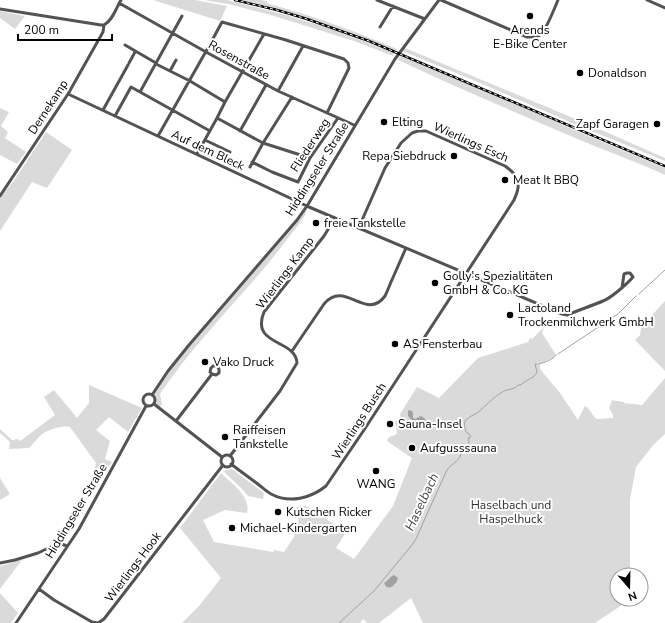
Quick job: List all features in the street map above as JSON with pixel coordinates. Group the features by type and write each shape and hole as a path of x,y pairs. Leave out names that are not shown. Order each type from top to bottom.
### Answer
{"street":[{"path":"377,0 424,19"},
{"path":"440,0 527,36 534,37 540,35 544,30 558,0"},
{"name":"Hiddingseler Straße","path":"152,395 168,371 189,345 297,220 307,206 395,59 440,0"},
{"path":"646,0 665,8"},
{"name":"Dernekamp","path":"0,196 68,94 103,32 104,25 107,24 111,18 120,1"},
{"name":"Rosenstraße","path":"120,1 172,33 266,85 354,126"},
{"path":"380,27 393,6"},
{"path":"0,9 104,25"},
{"path":"140,92 182,16"},
{"path":"158,136 222,22 303,46 344,60 348,63 349,68 327,113"},
{"path":"197,154 264,34"},
{"path":"125,45 225,102"},
{"path":"278,91 303,46"},
{"path":"102,110 135,52"},
{"path":"170,71 176,60"},
{"path":"240,131 266,85"},
{"path":"115,116 131,87 210,131"},
{"name":"Auf dem Bleck","path":"68,94 307,206"},
{"path":"250,167 263,143 292,97"},
{"path":"217,118 263,143 310,158"},
{"name":"Fliederweg","path":"252,162 298,182 310,158 338,118"},
{"name":"Wierlings Esch","path":"359,227 385,168 401,143 412,133 426,131 505,166 512,172 519,183 518,192 514,200 466,274"},
{"path":"205,140 230,152"},
{"path":"307,206 562,314 567,315 605,301 626,285 633,277 630,274 624,274 622,288"},
{"name":"Wierlings Kamp","path":"292,351 264,334 261,319 264,312 324,236 335,218"},
{"path":"230,456 280,391 297,363 297,358 292,351 328,299 336,296 346,296 364,304 371,305 379,302 385,296 406,248"},
{"name":"Wierlings Busch","path":"231,464 270,493 279,497 288,499 304,498 320,491 326,486 364,430 466,274"},
{"path":"176,421 212,374"},
{"path":"146,395 152,395 155,399 154,404 146,406 143,402 146,395"},
{"path":"154,404 222,457"},
{"name":"Hiddingseler Straße","path":"16,623 79,528 146,406"},
{"path":"222,457 226,455 230,456"},
{"path":"222,457 221,461 223,465 227,466 231,464 232,459 230,456"},
{"name":"Wierlings Hook","path":"39,589 54,600 92,622 98,623 104,619 223,465"},
{"path":"0,563 38,553 59,543 67,546"}],"green space":[{"path":"153,0 195,0 227,6 220,21"},
{"path":"204,0 227,0 286,15 335,30 394,53 393,56 354,41 271,15 228,4"},
{"path":"242,0 267,1 267,3 334,24 397,49 396,51 301,16"},
{"path":"0,11 25,16 15,29 0,18"},
{"path":"405,48 590,125 665,158 665,161 402,51"},
{"path":"400,56 524,107 665,168 665,175 443,81 398,60"},
{"path":"0,108 9,112 1,126 8,132 5,138 26,152 17,164 0,155"},
{"path":"46,132 72,150 47,188 32,182 0,231 0,198 15,179"},
{"path":"307,206 306,213 300,223 260,273 195,347 171,378 160,394 162,404 159,409 154,404 155,399 152,395 189,345 244,283"},
{"path":"665,301 665,371 635,340 640,335 643,325"},
{"name":"Haselbach und Haspelhuck","path":"544,327 542,333 556,355 540,364 540,369 560,393 578,420 585,406 597,419 613,418 609,408 612,401 611,400 642,405 665,378 665,434 654,444 636,467 630,499 630,567 609,567 609,607 619,607 595,623 423,623 411,598 379,623 367,623 363,619 360,623 182,623 199,606 221,578 180,528 221,473 240,491 246,501 247,513 225,510 203,520 214,542 273,552 274,550 284,552 294,537 299,517 296,517 296,507 306,506 346,532 336,548 354,559 393,506 412,458 387,441 389,437 397,433 395,421 401,419 400,414 417,387 439,398 478,358 528,342 530,338 532,339"},
{"path":"89,385 142,408 128,432 109,417 96,430 110,441 105,459 112,462 103,478 96,475 96,463 70,427 58,427 46,432 29,448 9,449 10,442 0,433 0,429 12,440 18,439 20,441 55,415 44,397 54,390 77,418 89,403"},
{"path":"232,469 264,493 263,499 248,496 223,471"},
{"path":"0,478 10,494 0,500"},
{"path":"22,560 0,589 0,566"},
{"path":"0,593 18,613 11,623 0,623"}],"shaded area":[{"path":"409,410 413,413 413,418 415,419 421,416 426,420 419,429 408,416"},
{"path":"394,575 398,578 394,585 390,587 386,586 384,583"}],"waterway":[{"name":"Haselbach","path":"639,294 665,270"},
{"name":"Haselbach","path":"558,354 618,314 636,296"},
{"name":"Haselbach","path":"539,364 551,360 556,355"},
{"name":"Haselbach","path":"339,623 374,591 416,539 447,470 460,457 462,450 468,443 468,438 471,437 466,432 464,424 465,421 477,413 500,393 515,388 534,376 537,372 535,364 537,364"}],"railway":[{"path":"235,0 307,19 369,41 665,166"}],"place":[{"name":"Arends E-Bike Center","path":"530,16"},
{"name":"Donaldson","path":"580,73"},
{"name":"Elting","path":"384,122"},
{"name":"Zapf Garagen","path":"657,124"},
{"name":"Repa Siebdruck","path":"454,156"},
{"name":"Meat It BBQ","path":"505,180"},
{"name":"freie Tankstelle","path":"316,223"},
{"name":"Golly's Spezialitäten GmbH & Co. KG","path":"435,283"},
{"name":"Lactoland Trockenmilchwerk GmbH","path":"510,315"},
{"name":"AS Fensterbau","path":"395,344"},
{"name":"Vako Druck","path":"205,362"},
{"name":"Sauna-Insel","path":"390,424"},
{"name":"Raiffeisen Tankstelle","path":"225,437"},
{"name":"Aufgusssauna","path":"412,448"},
{"name":"WANG","path":"376,471"},
{"name":"Kutschen Ricker","path":"278,512"},
{"name":"Michael-Kindergarten","path":"232,528"}]}
